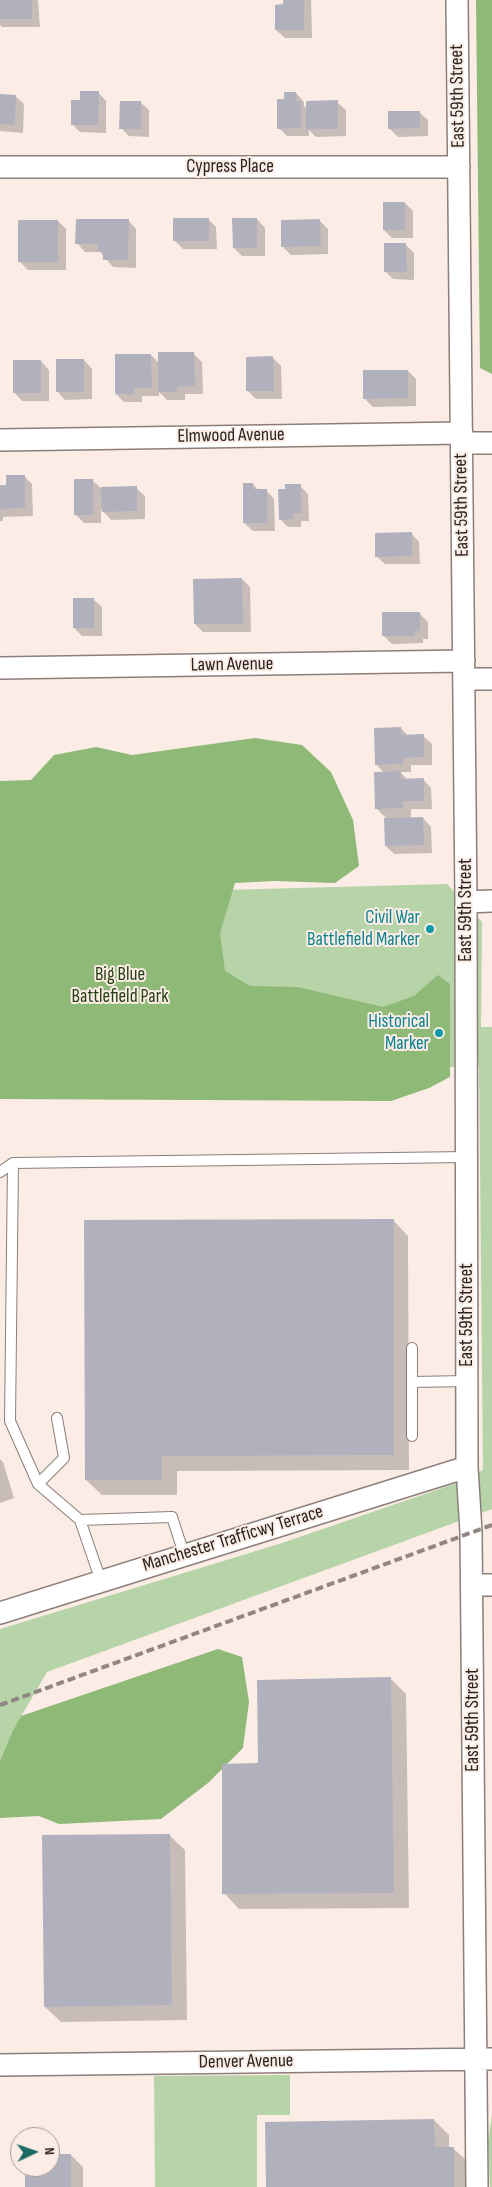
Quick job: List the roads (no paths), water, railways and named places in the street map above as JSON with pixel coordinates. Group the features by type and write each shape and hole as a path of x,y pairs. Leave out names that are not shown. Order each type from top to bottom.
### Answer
{"street":[{"name":"East 59th Street","path":"457,0 466,902 467,1467 482,1585 484,2059 477,2187"},
{"name":"Cypress Place","path":"0,166 459,167"},
{"name":"Elmwood Avenue","path":"0,440 462,438 492,443"},
{"name":"Lawn Avenue","path":"0,668 464,670 492,679"},
{"path":"466,902 492,901"},
{"name":"Manchester Trafficwy Terrace","path":"0,1613 467,1467"},
{"name":"Denver Avenue","path":"0,2065 484,2059"}],"lane":[{"path":"0,1172 13,1163 466,1157"},
{"path":"13,1163 10,1421 38,1484 80,1520 101,1581"},
{"path":"412,1348 412,1436"},
{"path":"412,1382 467,1381"},
{"path":"38,1484 64,1458 57,1418"},
{"path":"80,1520 172,1517 184,1554"}],"railway":[{"path":"0,1705 492,1525"}],"place":[{"name":"Civil War Battlefield Marker","path":"430,929"},
{"name":"Historical Marker","path":"439,1033"}],"park label":[{"name":"Big Blue Battlefield Park","path":"120,986"}]}
